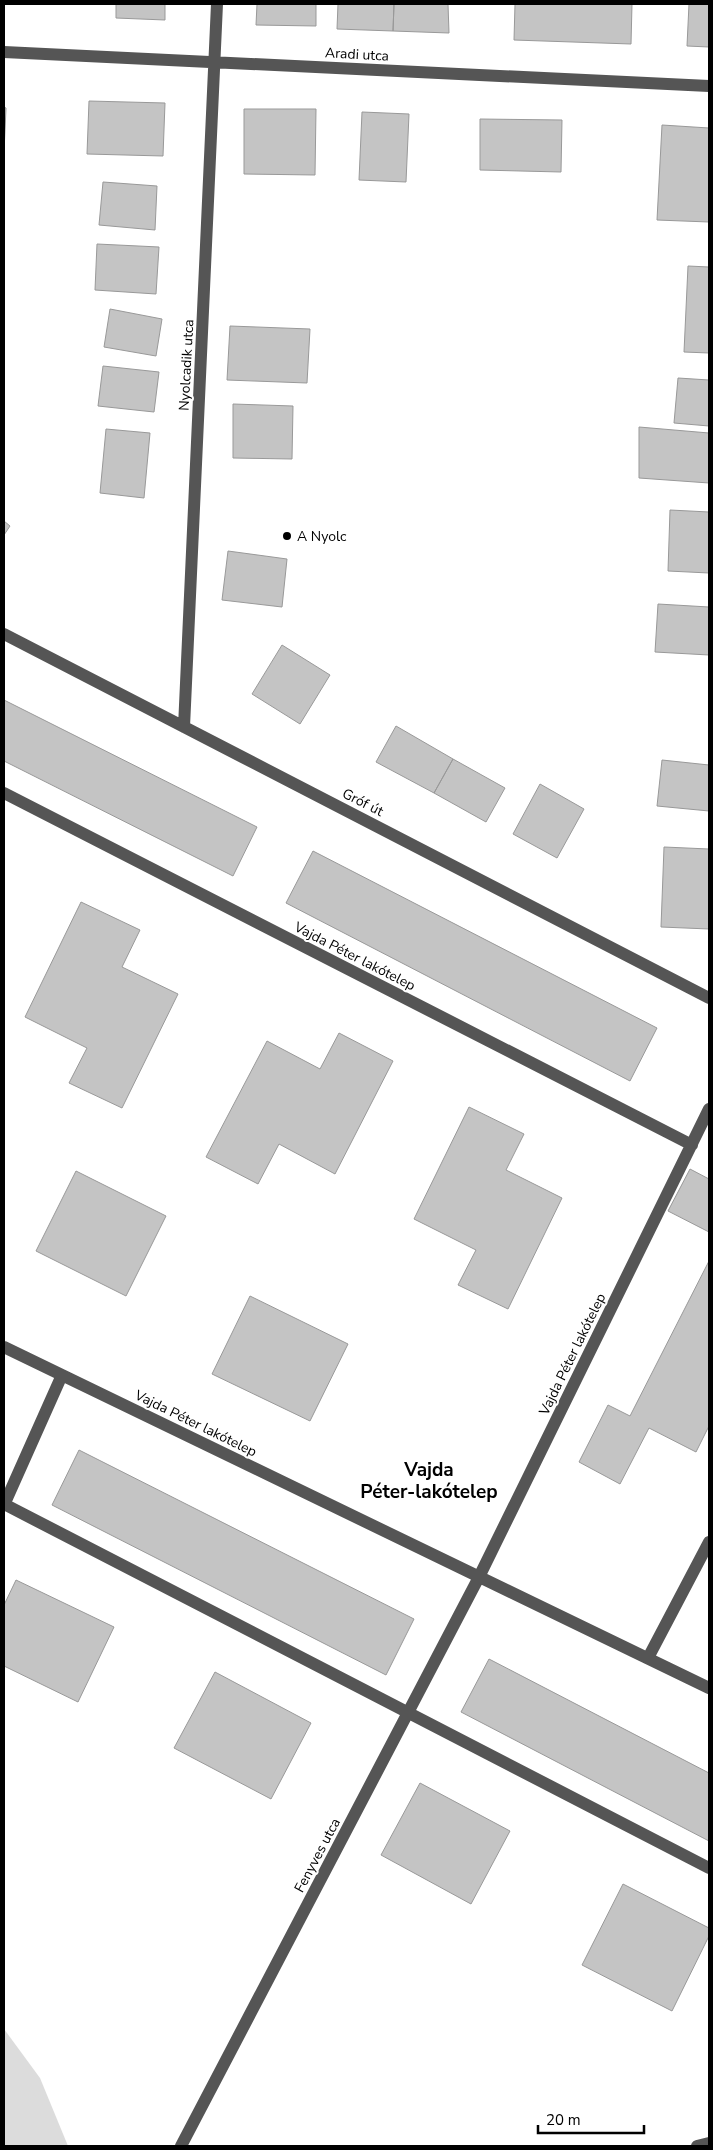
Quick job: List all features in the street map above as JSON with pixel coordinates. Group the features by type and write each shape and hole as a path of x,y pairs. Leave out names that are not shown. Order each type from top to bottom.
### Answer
{"street":[{"name":"Nyolcadik utca","path":"184,727 217,4"},
{"name":"Aradi utca","path":"4,52 709,86"},
{"name":"Gróf út","path":"4,634 709,998"},
{"name":"Vajda Péter lakótelep","path":"4,793 692,1145"},
{"name":"Vajda Péter lakótelep","path":"479,1577 709,1110"},
{"name":"Vajda Péter lakótelep","path":"4,1347 709,1688"},
{"path":"62,1375 4,1504 709,1868"},
{"path":"648,1658 709,1542"},
{"name":"Fenyves utca","path":"181,2146 479,1577"},
{"path":"697,2146 709,2143"}],"shaded area":[{"path":"4,2029 40,2078 68,2146 4,2146"}],"building":[{"path":"116,4 165,4 165,20 116,18"},
{"path":"257,4 316,4 316,26 256,25"},
{"path":"338,4 394,4 393,31 337,29"},
{"path":"394,4 448,4 449,33 393,31"},
{"path":"515,4 632,4 631,44 514,40"},
{"path":"689,4 709,4 709,47 687,46"},
{"path":"89,101 165,103 163,156 87,154"},
{"path":"4,107 6,108 4,152"},
{"path":"244,109 316,109 315,175 244,174"},
{"path":"362,112 409,114 406,182 359,180"},
{"path":"480,119 562,120 561,172 480,170"},
{"path":"662,125 709,128 709,222 657,220"},
{"path":"103,182 157,186 155,230 99,225"},
{"path":"97,244 159,247 156,294 95,290"},
{"path":"688,266 709,267 709,353 684,352"},
{"path":"110,309 162,319 156,356 104,347"},
{"path":"230,326 310,329 307,383 227,380"},
{"path":"103,366 159,372 154,412 98,406"},
{"path":"678,378 709,380 709,426 674,423"},
{"path":"233,404 293,406 292,459 233,458"},
{"path":"639,427 709,433 709,483 639,478"},
{"path":"106,429 150,433 144,498 100,493"},
{"path":"670,510 709,512 709,573 668,571"},
{"path":"4,521 10,526 4,535"},
{"path":"228,551 287,559 282,607 222,600"},
{"path":"658,604 709,607 709,655 655,652"},
{"path":"282,645 330,675 300,724 252,694"},
{"path":"4,700 257,827 233,876 4,761"},
{"path":"396,726 453,759 434,793 376,762"},
{"path":"453,759 505,788 486,822 434,793"},
{"path":"662,760 709,765 709,811 657,806"},
{"path":"540,784 584,809 557,858 513,834"},
{"path":"664,847 709,849 709,929 661,927"},
{"path":"313,851 657,1028 630,1081 286,903"},
{"path":"81,902 140,930 122,967 178,994 122,1108 69,1083 87,1048 25,1017"},
{"path":"339,1033 393,1061 335,1174 279,1144 258,1184 206,1157 267,1041 320,1069"},
{"path":"469,1107 524,1134 506,1170 562,1198 508,1309 458,1285 476,1250 414,1219"},
{"path":"690,1169 709,1179 709,1232 668,1211"},
{"path":"76,1171 166,1216 126,1296 36,1251"},
{"path":"709,1261 709,1426 696,1452 649,1428 620,1484 579,1462 608,1405 630,1416"},
{"path":"250,1296 348,1344 310,1421 212,1374"},
{"path":"79,1450 414,1619 386,1675 52,1505"},
{"path":"16,1580 114,1627 78,1702 4,1666 4,1605"},
{"path":"489,1659 709,1773 709,1841 461,1712"},
{"path":"215,1672 311,1723 271,1799 174,1748"},
{"path":"420,1783 510,1831 471,1904 381,1855"},
{"path":"623,1884 709,1928 709,1936 672,2011 582,1965"}],"place":[{"name":"A Nyolc","path":"287,536"}],"district":[{"name":"Vajda Péter-lakótelep","path":"429,1480"}]}
